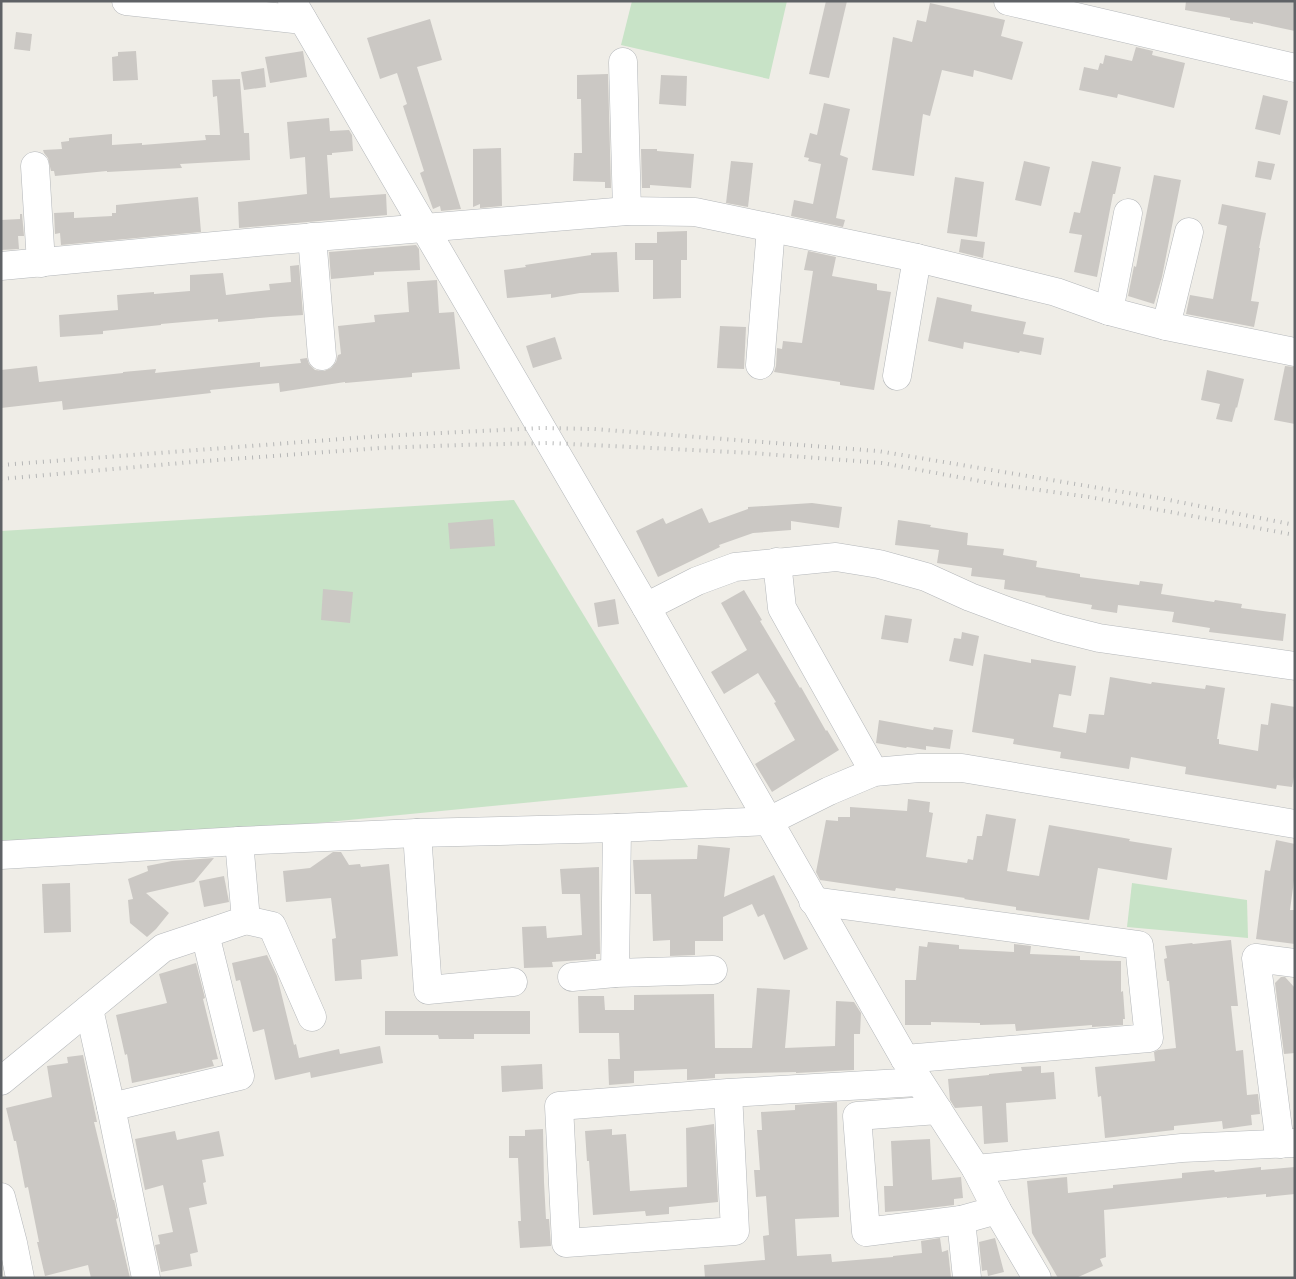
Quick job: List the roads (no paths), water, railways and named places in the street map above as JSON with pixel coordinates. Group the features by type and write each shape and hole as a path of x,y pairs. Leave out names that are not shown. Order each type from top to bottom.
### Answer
{"street":[{"path":"126,1 297,11 646,607 905,1059 976,1169 997,1210 1037,1278"},
{"path":"1008,1 1295,68"},
{"path":"623,62 627,211"},
{"path":"35,166 40,262"},
{"path":"1,266 312,237 627,211 695,212 917,258 1056,292 1109,311 1166,326 1295,352"},
{"path":"1109,311 1128,213"},
{"path":"760,365 771,228"},
{"path":"1166,326 1189,232"},
{"path":"312,237 322,356"},
{"path":"897,376 917,258"},
{"path":"646,607 697,581 735,567 836,556 879,564 926,577 970,597 1010,612 1098,638 1295,666"},
{"path":"777,562 782,608 874,772"},
{"path":"1,855 417,833 617,828 769,821 829,791 874,772 919,768 962,768 1295,824"},
{"path":"615,973 617,828"},
{"path":"417,833 428,990 513,982"},
{"path":"239,841 246,920"},
{"path":"814,900 1139,945 1149,1038 905,1059"},
{"path":"1,1081 163,948 246,920 272,926 312,1018"},
{"path":"111,1107 240,1076 205,934"},
{"path":"976,1169 1182,1148 1288,1143 1256,958 1295,963"},
{"path":"572,978 615,973 713,970"},
{"path":"90,1009 146,1278"},
{"path":"728,1093 734,1231 566,1243 559,1106 728,1093 919,1082"},
{"path":"938,1110 857,1116 866,1232 961,1220 997,1210"},
{"path":"1,1197 7,1245 20,1278"},
{"path":"961,1220 967,1278"}],"railway":[{"path":"1,465 381,436 541,428 594,429 878,451 1159,498 1295,525"},
{"path":"1,479 380,448 549,443 752,453 882,463 996,484 1089,497 1295,535"}]}
